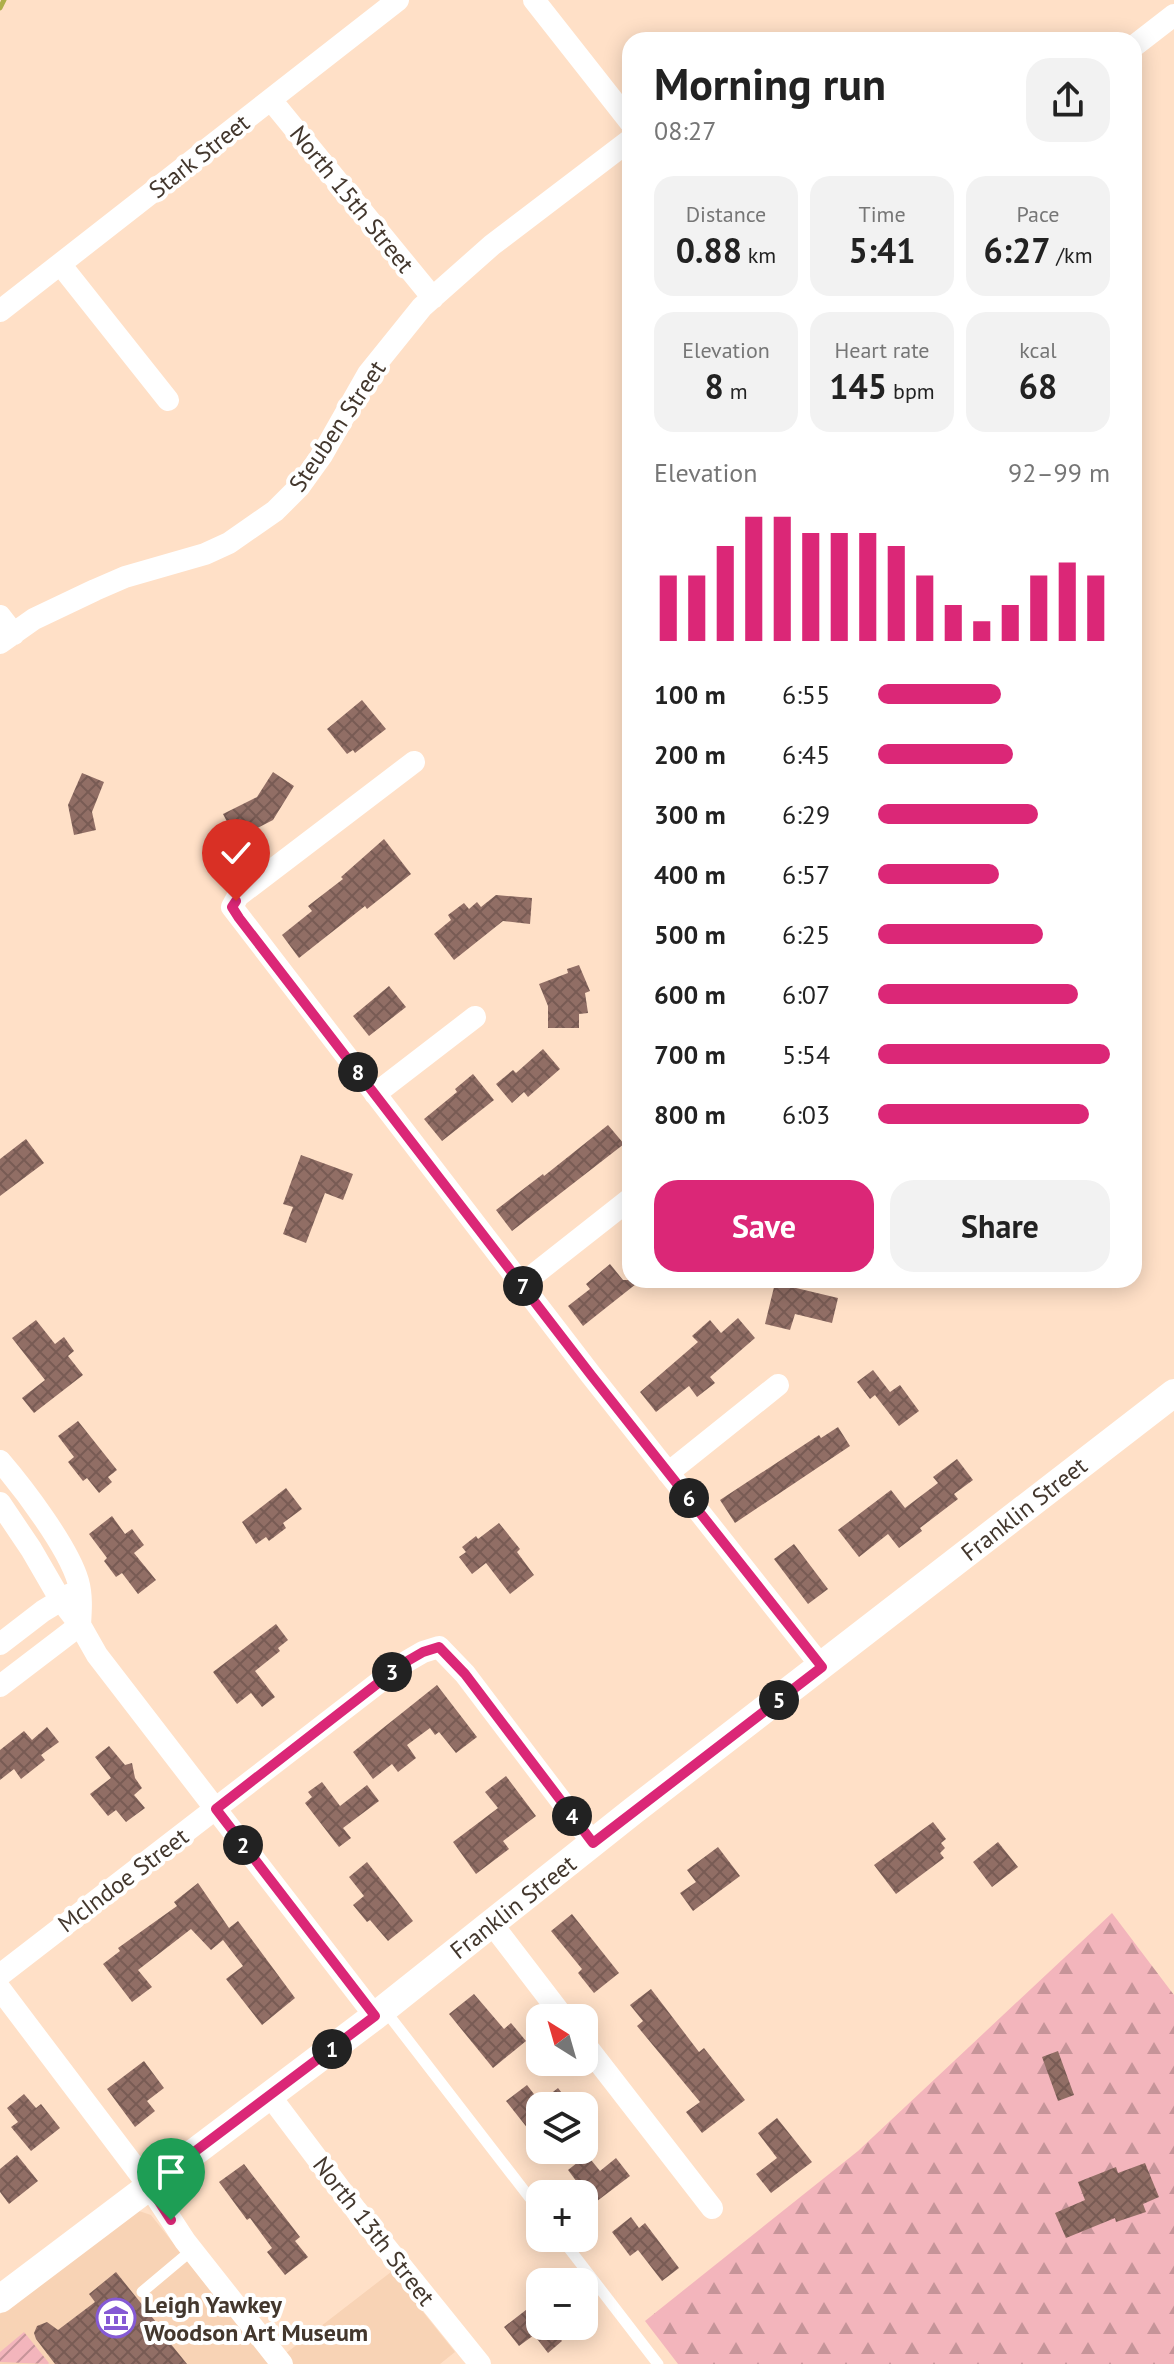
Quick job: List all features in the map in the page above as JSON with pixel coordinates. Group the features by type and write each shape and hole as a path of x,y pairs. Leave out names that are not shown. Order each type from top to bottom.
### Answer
{"street":[{"name":"Stark Street","path":"0,311 398,0"},
{"path":"534,0 622,112"},
{"path":"1142,40 1174,15"},
{"name":"North 15th Street","path":"271,100 433,298"},
{"name":"Steuben Street","path":"5,631 105,586 205,554 229,543 275,511 299,487 322,455 368,374 422,307 492,245 622,146"},
{"path":"60,264 168,400"},
{"path":"414,762 238,896 232,907 668,1473 822,1667"},
{"path":"375,1094 475,1017"},
{"path":"522,1284 622,1205"},
{"path":"668,1473 778,1385"},
{"name":"Franklin Street","path":"0,2299 379,2012 1174,1393"},
{"path":"0,1461 73,1568 70,1595 0,1644"},
{"path":"0,1503 31,1549 70,1595 80,1625 97,1655 379,2012"},
{"path":"0,1686 80,1625"},
{"name":"McIndoe Street","path":"0,1975 404,1663 439,1647 465,1674 593,1843"},
{"path":"492,1924 553,2004"},
{"path":"0,1989 149,2186 192,2250 282,2364"},
{"path":"598,2061 712,2208"},
{"name":"North 13th Street","path":"270,2096 356,2210 480,2364"}],"lane":[{"path":"379,2012 526,2194"},
{"path":"142,2292 192,2250"},
{"path":"572,2252 658,2364"}],"shaded area":[{"path":"139,2211 151,2215 269,2364 0,2364 0,2314"},
{"path":"391,2272 455,2352 440,2364 272,2364"}],"green space":[{"path":"1112,1913 1174,1995 1174,2364 678,2364 645,2321 858,2151"},
{"path":"24,2332 48,2364 0,2362 0,2352"}],"building":[{"path":"362,700 386,729 355,753 353,750 347,754 327,729"},
{"path":"273,772 294,786 273,820 236,839 223,814 257,797"},
{"path":"82,773 104,782 92,812 96,830 74,835 68,805"},
{"path":"384,839 411,874 299,958 282,935 312,911 308,906 343,879 341,877"},
{"path":"496,895 532,898 530,924 503,921 454,960 434,934 451,920 448,915 464,903 469,909 477,902 481,907"},
{"path":"579,965 590,991 585,993 588,1013 579,1014 579,1028 548,1028 548,1006 539,984 568,973 567,969"},
{"path":"389,986 406,1007 369,1036 353,1016"},
{"path":"543,1049 560,1069 528,1097 524,1092 512,1103 496,1084 513,1070 516,1073"},
{"path":"473,1074 494,1100 442,1141 424,1119 457,1092 455,1089"},
{"path":"608,1125 622,1142 622,1146 512,1231 496,1210"},
{"path":"26,1139 44,1163 0,1196 0,1159"},
{"path":"301,1155 353,1174 343,1200 325,1193 306,1243 283,1234 293,1207 283,1204"},
{"path":"610,1264 622,1279 622,1288 631,1288 583,1326 568,1306 590,1289 586,1284"},
{"path":"774,1288 796,1288 838,1298 832,1323 795,1314 790,1330 765,1324"},
{"path":"738,1318 755,1338 710,1377 715,1383 697,1397 689,1386 656,1412 640,1392 698,1342 692,1336 710,1320 721,1333"},
{"path":"36,1320 55,1344 64,1337 74,1351 68,1356 83,1375 34,1413 22,1398 45,1380 12,1338"},
{"path":"873,1370 890,1392 900,1385 919,1411 899,1426 875,1395 870,1399 857,1382"},
{"path":"78,1421 117,1470 108,1477 112,1482 99,1493 87,1478 83,1481 68,1462 74,1457 58,1436"},
{"path":"838,1427 850,1446 735,1523 720,1500 819,1435 821,1438"},
{"path":"957,1459 973,1480 954,1494 958,1499 899,1548 888,1534 859,1557 838,1530 891,1490 905,1508 938,1483 933,1477"},
{"path":"286,1488 302,1509 283,1523 286,1528 269,1541 266,1537 256,1544 242,1522"},
{"path":"112,1516 125,1534 132,1529 144,1545 134,1553 156,1580 138,1594 122,1573 116,1577 104,1561 107,1558 89,1534"},
{"path":"499,1523 520,1549 517,1552 534,1575 510,1594 486,1563 472,1574 459,1557 466,1552 462,1547"},
{"path":"794,1544 828,1589 808,1604 774,1559"},
{"path":"276,1624 288,1640 278,1648 280,1651 255,1671 275,1697 262,1707 251,1693 237,1704 213,1672"},
{"path":"437,1685 477,1737 456,1753 439,1732 435,1735 430,1728 407,1745 416,1758 398,1772 392,1764 373,1779 353,1752"},
{"path":"47,1727 59,1742 41,1755 45,1760 21,1779 14,1769 0,1780 0,1750 24,1731 32,1740"},
{"path":"109,1746 125,1765 132,1763 135,1778 142,1788 134,1795 145,1808 126,1822 116,1810 108,1816 90,1794 111,1778 95,1757"},
{"path":"506,1776 536,1816 503,1841 509,1849 476,1874 453,1842 498,1808 485,1792"},
{"path":"322,1782 340,1806 367,1785 379,1801 343,1828 351,1838 339,1847 305,1803 312,1797 308,1792"},
{"path":"933,1822 946,1839 941,1843 945,1848 940,1853 944,1858 896,1894 874,1865"},
{"path":"998,1842 1018,1867 992,1887 973,1862"},
{"path":"718,1847 740,1876 693,1911 680,1893 696,1882 687,1870"},
{"path":"367,1862 413,1921 388,1941 353,1905 364,1896 349,1877"},
{"path":"198,1883 229,1928 238,1921 295,1998 262,2025 226,1979 243,1966 223,1940 211,1950 191,1929 138,1970 152,1987 132,2002 103,1964 120,1951 118,1948 177,1906 174,1902"},
{"path":"572,1914 619,1973 594,1993 578,1973 582,1969 551,1931"},
{"path":"651,1989 699,2052 704,2048 745,2100 702,2133 686,2112 700,2102 637,2026 643,2021 630,2005"},
{"path":"474,1994 504,2029 511,2023 526,2041 493,2068 449,2014"},
{"path":"1058,2051 1074,2095 1058,2101 1042,2057"},
{"path":"144,2061 164,2088 147,2101 155,2111 135,2127 107,2089"},
{"path":"527,2085 532,2092 526,2092 526,2126 506,2101"},
{"path":"24,2094 36,2108 41,2104 60,2128 31,2151 11,2127 18,2122 7,2108"},
{"path":"777,2118 812,2162 771,2193 756,2174 777,2158 758,2133"},
{"path":"17,2155 38,2181 9,2204 0,2192 0,2169"},
{"path":"616,2158 630,2176 598,2200 598,2180 576,2180 568,2170 576,2164 594,2164 600,2171"},
{"path":"1145,2163 1159,2197 1143,2204 1146,2212 1116,2222 1115,2218 1066,2238 1055,2213 1085,2200 1078,2182 1116,2167 1118,2173"},
{"path":"244,2164 300,2237 295,2241 308,2257 285,2275 267,2252 272,2248 219,2182"},
{"path":"631,2217 639,2228 645,2223 679,2268 662,2281 638,2250 630,2256 612,2232"},
{"name":"Leigh Yawkey Woodson Art Museum","path":"116,2272 187,2364 55,2364 36,2339 34,2333 37,2326 47,2322 58,2330 95,2302 89,2294"},
{"path":"526,2310 527,2340 519,2346 504,2327"},
{"path":"538,2340 561,2340 562,2341 548,2353"}],"waterway":[{"path":"0,8 4,0"}],"place":[{"name":"Leigh Yawkey Woodson Art Museum","path":"116,2318"}],"route":[{"path":"171,2220 149,2186 375,2016 216,1809 404,1663 439,1647 465,1674 593,1843 822,1667 591,1375 239,918 232,907 236,901"}]}
